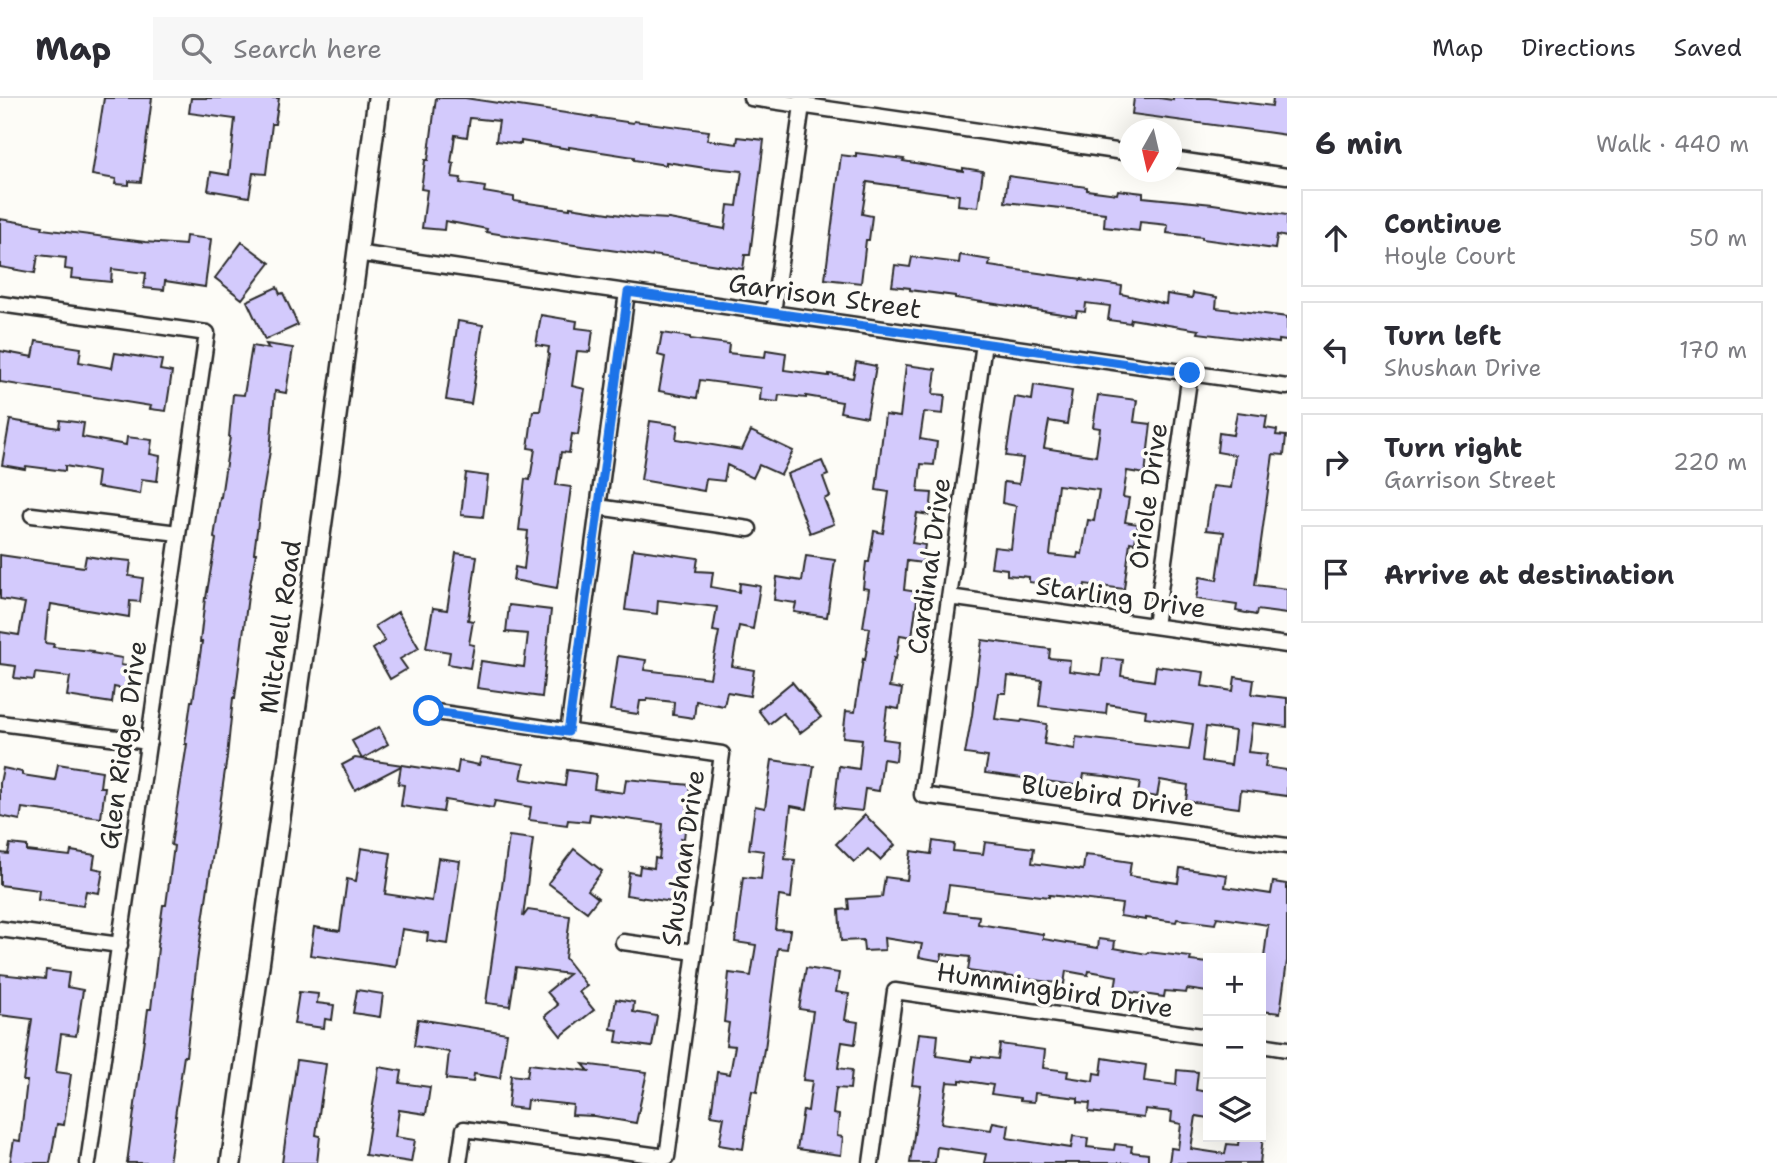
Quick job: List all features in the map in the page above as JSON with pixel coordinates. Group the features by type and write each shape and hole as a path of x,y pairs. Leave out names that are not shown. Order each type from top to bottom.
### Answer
{"main road":[{"name":"Mitchell Road","path":"231,1163 324,507 378,98"}],"street":[{"path":"751,98 803,102 1119,151"},
{"path":"773,313 803,102"},
{"path":"1182,161 1287,176"},
{"name":"Garrison Street","path":"356,253 1287,387"},
{"path":"429,711 568,732 628,292"},
{"name":"Glen Ridge Drive","path":"0,304 206,333 88,1163"},
{"name":"Cardinal Drive","path":"922,796 984,343"},
{"name":"Oriole Drive","path":"1155,626 1190,373"},
{"path":"598,507 749,529"},
{"path":"32,515 178,533"},
{"name":"Starling Drive","path":"949,597 1287,645"},
{"path":"0,723 149,742"},
{"name":"Shushan Drive","path":"459,1163 464,1129 667,1157 722,754 568,732"},
{"name":"Bluebird Drive","path":"922,796 1287,846"},
{"path":"0,929 120,944"},
{"path":"623,942 695,951"},
{"name":"Hummingbird Drive","path":"872,1163 895,990 1203,1036"},
{"path":"1266,1046 1287,1049"}],"building":[{"path":"104,98 152,98 141,182 115,184 116,179 92,175"},
{"path":"191,98 279,98 275,124 272,124 266,174 253,173 249,197 208,190 211,172 229,175 235,119 189,113"},
{"path":"436,98 465,98 633,123 709,131 707,140 737,144 738,137 764,140 750,255 745,255 743,269 486,232 487,229 445,221 444,230 422,228 427,190 421,189 425,160 428,160","holes":["470,118 499,121 496,141 569,147 666,165 666,162 742,171 737,206 728,205 725,229 669,219 514,201 514,197 484,192 485,187 460,183 461,178 452,177 455,135 467,137"]},
{"path":"1134,98 1209,98 1272,106 1273,98 1287,98 1287,135 1182,119 1132,114"},
{"path":"856,153 963,171 963,168 983,171 978,207 958,205 959,195 867,182 862,214 872,216 861,283 825,279 841,155 856,157"},
{"path":"1008,176 1087,187 1087,190 1117,194 1118,190 1143,193 1143,197 1287,215 1287,237 1277,235 1275,249 1167,233 1168,225 1140,222 1139,231 1104,227 1105,213 1005,202"},
{"path":"0,219 43,226 42,229 145,242 185,245 186,236 211,239 205,287 165,281 164,290 144,288 146,273 112,269 111,282 71,278 72,270 65,269 66,258 38,255 35,273 0,267"},
{"path":"242,242 270,263 242,299 215,278"},
{"path":"960,255 990,260 989,266 1122,286 1121,294 1166,304 1167,294 1192,298 1193,293 1217,297 1216,308 1287,317 1287,341 1279,340 1279,343 1198,333 1199,330 1131,319 1130,323 1108,320 1110,306 1086,303 1085,312 1077,311 1076,316 892,286 895,265 910,267 912,257 959,263"},
{"path":"277,287 280,294 283,293 298,325 265,340 247,301"},
{"path":"541,315 577,321 576,328 593,330 590,352 577,351 572,386 585,389 578,435 572,434 569,453 561,452 556,485 571,487 557,588 513,580 515,567 524,569 528,531 519,530 525,479 530,480 535,449 528,448 533,411 540,411 549,354 549,347 536,345"},
{"path":"458,321 483,325 471,404 446,400"},
{"path":"662,333 729,344 728,353 765,357 766,350 786,353 784,370 853,378 856,362 876,366 867,417 840,412 842,402 779,395 778,402 760,400 761,388 700,380 697,398 659,391 665,357 658,355"},
{"path":"36,341 81,348 79,362 112,368 115,353 162,360 160,370 172,372 166,411 150,409 151,406 0,382 0,351 33,357"},
{"path":"266,344 293,348 286,393 275,391 256,553 233,698 186,1056 169,1163 127,1163 148,1009 151,1009 163,905 166,905 174,846 171,845 202,642 205,598 230,437 233,394 244,395 252,346 269,349"},
{"path":"906,365 936,369 933,394 945,395 943,414 924,412 920,439 937,442 934,465 921,464 918,492 932,493 930,515 917,513 912,543 925,545 922,563 907,561 904,590 918,592 912,637 900,635 889,687 902,689 899,709 887,707 883,739 898,741 896,761 883,759 879,791 865,789 862,811 834,808 839,766 859,769 862,739 843,737 846,711 855,712 870,628 863,627 869,589 863,588 866,562 869,562 874,531 883,533 889,492 876,490 885,415 900,417"},
{"path":"1034,385 1072,391 1067,424 1049,421 1044,448 1096,456 1100,428 1093,427 1098,395 1137,400 1134,422 1151,424 1145,474 1127,471 1123,497 1129,498 1125,522 1138,524 1135,543 1130,542 1124,589 1085,584 1084,590 1029,582 1029,577 1007,575 1007,569 991,567 994,547 1011,549 1016,506 1002,503 1004,482 1019,484 1023,458 1006,456 1015,397 1032,400","holes":["1058,485 1099,490 1094,521 1088,520 1082,554 1078,553 1077,558 1050,555"]},
{"path":"1237,412 1267,416 1265,428 1277,430 1276,435 1286,436 1284,455 1273,454 1255,585 1287,589 1287,614 1257,610 1256,615 1236,611 1237,605 1196,599 1200,577 1217,580 1224,532 1206,530 1213,486 1231,488 1235,455 1217,452 1219,433 1233,435"},
{"path":"10,420 59,428 60,420 84,423 82,437 126,445 127,437 152,440 150,454 160,456 157,481 142,479 140,494 96,487 98,472 65,466 65,471 2,465"},
{"path":"650,421 678,425 676,439 742,450 751,431 793,451 781,475 759,465 753,478 727,465 724,481 706,479 704,491 641,480"},
{"path":"822,461 828,475 823,477 830,496 824,499 834,524 810,533 787,474"},
{"path":"466,473 488,476 483,517 461,515"},
{"path":"633,549 698,558 696,571 713,572 711,587 739,592 740,583 760,586 753,629 739,626 732,666 754,670 750,696 727,692 724,706 696,701 694,718 673,715 674,702 647,699 640,701 638,714 610,710 618,656 646,660 644,670 710,678 719,632 713,631 717,607 658,600 657,614 625,610"},
{"path":"456,553 477,556 468,620 473,621 469,644 474,645 470,668 448,664 450,652 426,648 433,608 447,610"},
{"path":"0,555 84,567 86,556 131,561 129,576 143,578 140,602 130,601 129,617 51,604 45,643 54,644 53,647 93,651 92,653 122,658 121,665 132,667 128,690 114,687 112,703 67,696 70,677 35,673 34,680 14,678 16,666 0,664 0,632 19,635 25,603 0,599"},
{"path":"806,556 835,560 827,617 794,612 796,603 774,600 777,577 802,581"},
{"path":"509,605 551,610 542,697 477,688 481,661 524,667 528,634 506,632"},
{"path":"398,612 419,648 400,659 407,669 390,679 373,649 385,641 375,626"},
{"path":"982,640 1050,649 1049,658 1070,660 1069,671 1101,675 1103,658 1123,660 1121,676 1154,681 1156,666 1204,672 1202,686 1233,691 1235,677 1254,680 1252,694 1287,698 1287,727 1252,723 1248,752 1267,754 1265,767 1287,770 1287,796 1241,790 1239,808 1186,801 1188,785 1160,780 1157,797 1138,794 1140,782 1104,776 1084,774 1082,786 985,773 988,757 965,754","holes":["1008,676 1042,680 1039,706 1106,714 1107,704 1146,710 1145,717 1193,724 1189,750 1076,737 1075,749 1044,744 1047,724 995,719 999,693 1006,693","1206,727 1235,731 1231,765 1202,761"]},
{"path":"792,682 821,717 800,733 783,713 769,724 758,710"},
{"path":"379,727 388,744 362,759 352,741"},
{"path":"481,757 524,764 521,779 565,786 567,770 596,774 594,789 624,793 626,779 690,785 684,839 681,838 672,902 626,895 629,872 639,874 640,866 654,868 655,858 659,859 663,824 590,814 589,822 568,820 567,825 529,820 531,807 495,801 493,808 445,800 443,812 401,806 404,785 398,784 401,766 355,790 342,765 355,758 457,773 459,761 479,765"},
{"path":"772,760 814,766 807,809 791,806 785,859 795,860 791,898 779,896 775,929 790,930 787,949 778,948 765,1049 757,1092 752,1091 743,1149 719,1145 724,1117 711,1115 717,1072 730,1074 735,1046 726,1045 729,1023 724,1022 729,973 751,976 756,945 735,942 743,877 761,879 764,851 749,849 755,806 765,808"},
{"path":"58,764 102,771 100,787 105,787 101,818 22,808 20,820 0,816 3,768 22,772 22,775 55,780"},
{"path":"865,815 895,845 880,860 868,849 854,862 836,844"},
{"path":"509,836 533,839 523,917 528,910 570,916 565,958 587,986 579,992 594,1010 561,1036 545,1016 558,1005 547,992 569,974 516,967 510,1006 486,1003"},
{"path":"933,841 954,844 953,851 983,854 985,842 1034,848 1032,863 1083,870 1085,855 1131,862 1129,876 1178,883 1180,868 1227,875 1225,887 1271,894 1273,882 1287,884 1287,961 1280,1013 1266,1012 1265,953 1268,925 1217,917 1215,924 1177,919 1176,922 1146,920 1120,916 1122,904 949,885 945,912 979,916 978,924 1043,934 1043,939 1098,948 1099,939 1115,941 1114,948 1147,954 1191,957 1190,961 1203,962 1203,991 1187,989 1186,993 1165,991 1164,997 1115,990 1117,976 1089,971 1088,975 1066,971 1064,984 968,971 970,957 942,954 941,961 919,957 922,944 884,938 885,950 864,951 863,940 841,941 839,910 849,909 848,899 882,897 885,877 907,880 911,851 931,854"},
{"path":"10,844 27,846 27,851 70,856 71,851 95,855 93,868 103,870 99,893 86,891 83,906 38,900 39,890 0,885 0,853 8,854"},
{"path":"361,848 391,853 385,894 432,901 438,858 460,861 448,944 427,941 428,933 402,929 396,967 310,955 314,927 340,931 347,879 356,881"},
{"path":"574,849 602,871 588,890 598,898 587,912 548,883"},
{"path":"806,968 839,973 836,992 849,994 845,1020 858,1022 855,1044 842,1042 838,1068 852,1070 850,1089 836,1088 833,1114 839,1115 837,1136 843,1137 841,1155 797,1149 803,1110 808,1111 812,1081 803,1080 813,1011 799,1009"},
{"path":"46,970 69,973 67,987 83,990 76,1036 61,1034 56,1072 71,1074 64,1125 57,1124 50,1163 10,1163 14,1140 20,1141 27,1081 23,1081 32,1019 0,1015 0,974 45,979"},
{"path":"357,990 383,994 380,1017 353,1013"},
{"path":"299,992 318,994 317,1003 334,1005 332,1020 325,1019 324,1028 294,1024"},
{"path":"616,999 634,1002 633,1012 657,1016 652,1047 616,1042 618,1030 611,1029"},
{"path":"418,1019 507,1033 500,1078 474,1074 473,1082 446,1079 449,1052 414,1046"},
{"path":"919,1033 938,1035 936,1056 972,1061 972,1056 998,1059 1000,1044 1045,1050 1043,1068 1068,1071 1067,1077 1093,1081 1094,1073 1101,1074 1103,1058 1146,1065 1144,1081 1176,1085 1177,1070 1198,1072 1196,1090 1203,1091 1203,1117 1196,1116 1191,1149 1225,1154 1227,1144 1262,1142 1260,1163 1169,1163 1171,1148 1178,1149 1181,1124 1171,1122 1172,1112 1145,1109 1144,1118 1089,1112 1090,1103 1078,1102 1078,1098 1035,1093 1034,1102 1020,1101 1020,1098 991,1094 993,1085 960,1080 960,1083 947,1082 941,1123 991,1130 993,1122 1009,1125 1007,1138 1071,1148 1073,1136 1088,1138 1087,1147 1114,1150 1115,1144 1132,1146 1131,1152 1148,1154 1148,1163 984,1163 986,1154 937,1147 935,1163 910,1163 921,1086 912,1085"},
{"path":"297,1060 326,1064 316,1135 320,1136 317,1163 282,1163"},
{"path":"529,1064 589,1071 583,1064 647,1072 636,1123 572,1115 573,1105 527,1100 526,1109 508,1107 511,1075 527,1077"},
{"path":"379,1067 402,1071 400,1083 430,1087 426,1114 399,1110 395,1137 415,1140 411,1162 365,1155"}],"route":[{"path":"429,711 568,732 628,292 1190,373"}]}
